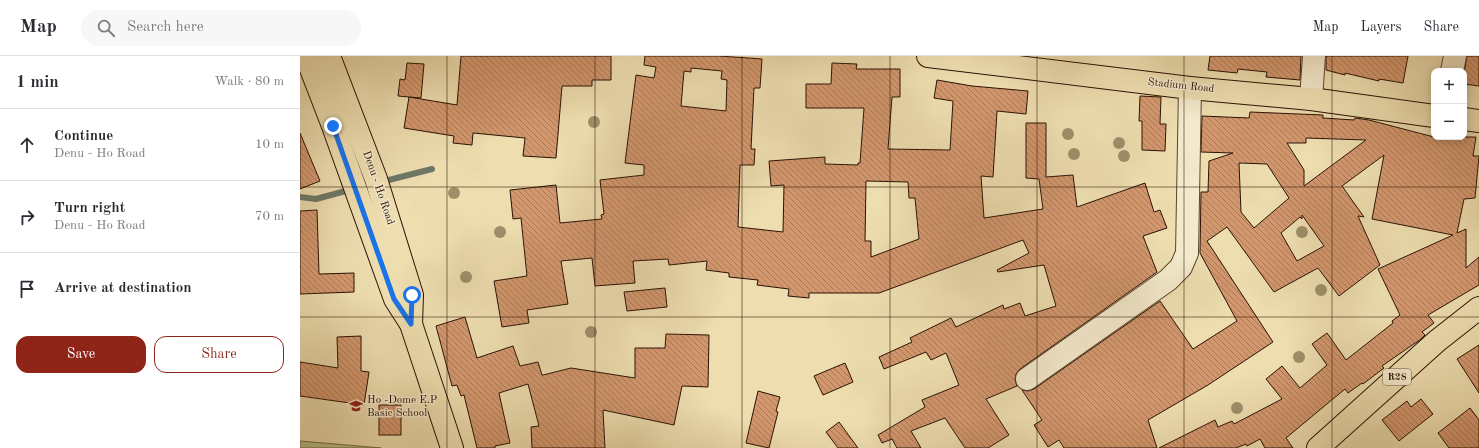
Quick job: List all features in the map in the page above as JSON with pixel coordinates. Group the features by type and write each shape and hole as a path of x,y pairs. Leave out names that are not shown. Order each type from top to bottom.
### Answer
{"main road":[{"name":"Denu - Ho Road","path":"306,56 394,299 411,324 452,448"},
{"name":"Stadium Road","path":"928,56 1030,63 1190,88 1311,99 1431,116"},
{"name":"Denu - Ho Road","path":"336,61 377,183 412,295 411,324"},
{"path":"1467,119 1479,121"},
{"name":"R28","path":"1318,448 1437,341 1479,308"}],"street":[{"path":"1311,99 1314,56"},
{"path":"1453,68 1455,56"},
{"path":"1027,379 1168,280 1182,267 1187,253 1190,88"}],"green space":[{"path":"300,441 381,448 300,448"}],"building":[{"path":"461,56 611,56 611,80 592,80 592,86 562,86 556,158 523,156 525,138 473,133 472,145 453,143 454,136 404,128 409,97 457,105"},
{"path":"645,56 719,56 762,59 760,88 754,88 751,149 755,149 754,165 740,165 738,227 783,232 784,185 771,186 769,161 825,157 825,164 858,165 858,163 860,163 864,108 806,108 806,84 831,84 832,63 857,64 856,69 900,69 900,97 892,97 888,149 950,150 953,101 934,98 937,80 972,86 1028,91 1026,114 997,111 993,177 981,176 984,218 1043,209 1039,179 1026,178 1026,123 1046,123 1046,177 1073,175 1077,207 1145,183 1154,212 1160,210 1167,228 1143,236 1157,272 1020,369 1016,374 1015,380 1017,386 986,399 1009,435 988,448 965,448 945,418 911,431 921,448 897,448 892,439 882,443 878,435 925,407 922,400 959,385 946,353 931,360 926,352 884,369 879,357 912,342 910,338 951,318 956,327 1003,305 1004,309 1020,303 1025,316 1056,306 1044,265 998,272 997,270 1029,253 1023,240 879,293 809,293 809,298 788,296 789,289 757,285 758,280 729,277 729,273 706,270 707,261 669,265 668,259 633,261 635,283 595,286 592,258 561,261 568,304 527,310 529,323 502,327 494,281 527,276 521,218 513,219 510,190 556,185 560,223 602,219 601,215 604,214 600,180 644,175 644,165 625,163 636,75 654,78 656,67 644,65","holes":["691,68 722,71 721,79 727,80 726,111 681,106 684,71 691,72","866,181 908,182 909,198 915,198 919,239 871,257 871,241 865,241"]},
{"path":"1210,56 1301,56 1300,80 1266,77 1267,72 1238,69 1237,73 1208,70"},
{"path":"1326,56 1408,56 1403,83 1379,79 1379,81 1326,70"},
{"path":"1467,56 1479,56 1479,86 1467,84 1467,68 1465,68"},
{"path":"407,63 424,64 421,98 398,96 400,79 405,80"},
{"path":"1140,96 1161,97 1160,124 1166,124 1165,151 1142,150 1142,121 1139,121"},
{"path":"1250,112 1323,115 1323,118 1354,120 1355,118 1369,120 1431,136 1431,140 1467,140 1467,137 1476,137 1473,156 1479,156 1475,198 1464,199 1457,233 1466,229 1466,268 1479,257 1479,285 1428,315 1434,323 1422,332 1425,335 1421,339 1382,366 1384,368 1363,384 1362,383 1348,393 1345,389 1286,438 1293,448 1265,448 1260,439 1247,446 1246,444 1236,448 1159,448 1215,420 1218,427 1232,421 1234,424 1282,399 1266,379 1282,366 1300,388 1327,365 1312,344 1327,333 1346,360 1393,323 1392,321 1400,315 1378,269 1453,235 1372,219 1384,155 1342,186 1364,217 1358,216 1380,265 1339,296 1318,268 1274,292 1227,227 1207,241 1273,342 1208,385 1148,420 1157,448 1064,448 1059,440 1048,447 1034,425 1042,420 1022,390 1028,391 1034,389 1160,301 1193,349 1237,321 1200,253 1201,192 1208,192 1209,161 1233,153 1201,152 1202,116 1249,118","holes":["1306,138 1366,140 1304,186 1304,170 1287,143 1306,143","1239,163 1267,164 1289,198 1254,228 1241,212","1302,215 1324,246 1297,261 1281,233 1300,217 1302,219"]},
{"path":"300,133 320,181 300,189"},
{"path":"317,210 319,274 354,273 354,292 300,294 300,211"},
{"path":"665,288 667,307 627,311 624,292"},
{"path":"465,317 477,358 513,346 520,366 538,362 542,375 571,368 635,378 635,348 665,348 666,334 709,335 708,387 682,386 674,425 603,410 605,448 532,448 531,427 539,426 528,384 499,393 510,443 495,446 495,448 477,448 464,395 461,396 457,385 452,386 436,326"},
{"path":"361,336 361,371 369,372 364,405 300,396 300,362 338,368 337,337"},
{"path":"1479,345 1479,393 1457,359"},
{"path":"845,363 853,382 823,395 814,376"},
{"path":"758,391 780,397 776,411 778,412 769,448 746,443"},
{"path":"1421,399 1433,414 1399,441 1382,420 1407,401 1411,407"},
{"path":"379,405 401,405 401,435 379,435"},
{"path":"1470,408 1479,420 1479,448 1449,448 1438,433"},
{"path":"839,422 858,448 838,448 826,432"}],"waterway":[{"path":"381,182 432,169"},
{"path":"300,197 316,199 353,189"}],"place":[{"name":"Ho -Dome E.P Basic School","path":"356,406"}],"route":[{"path":"333,126 394,299 411,324 412,295"}]}
